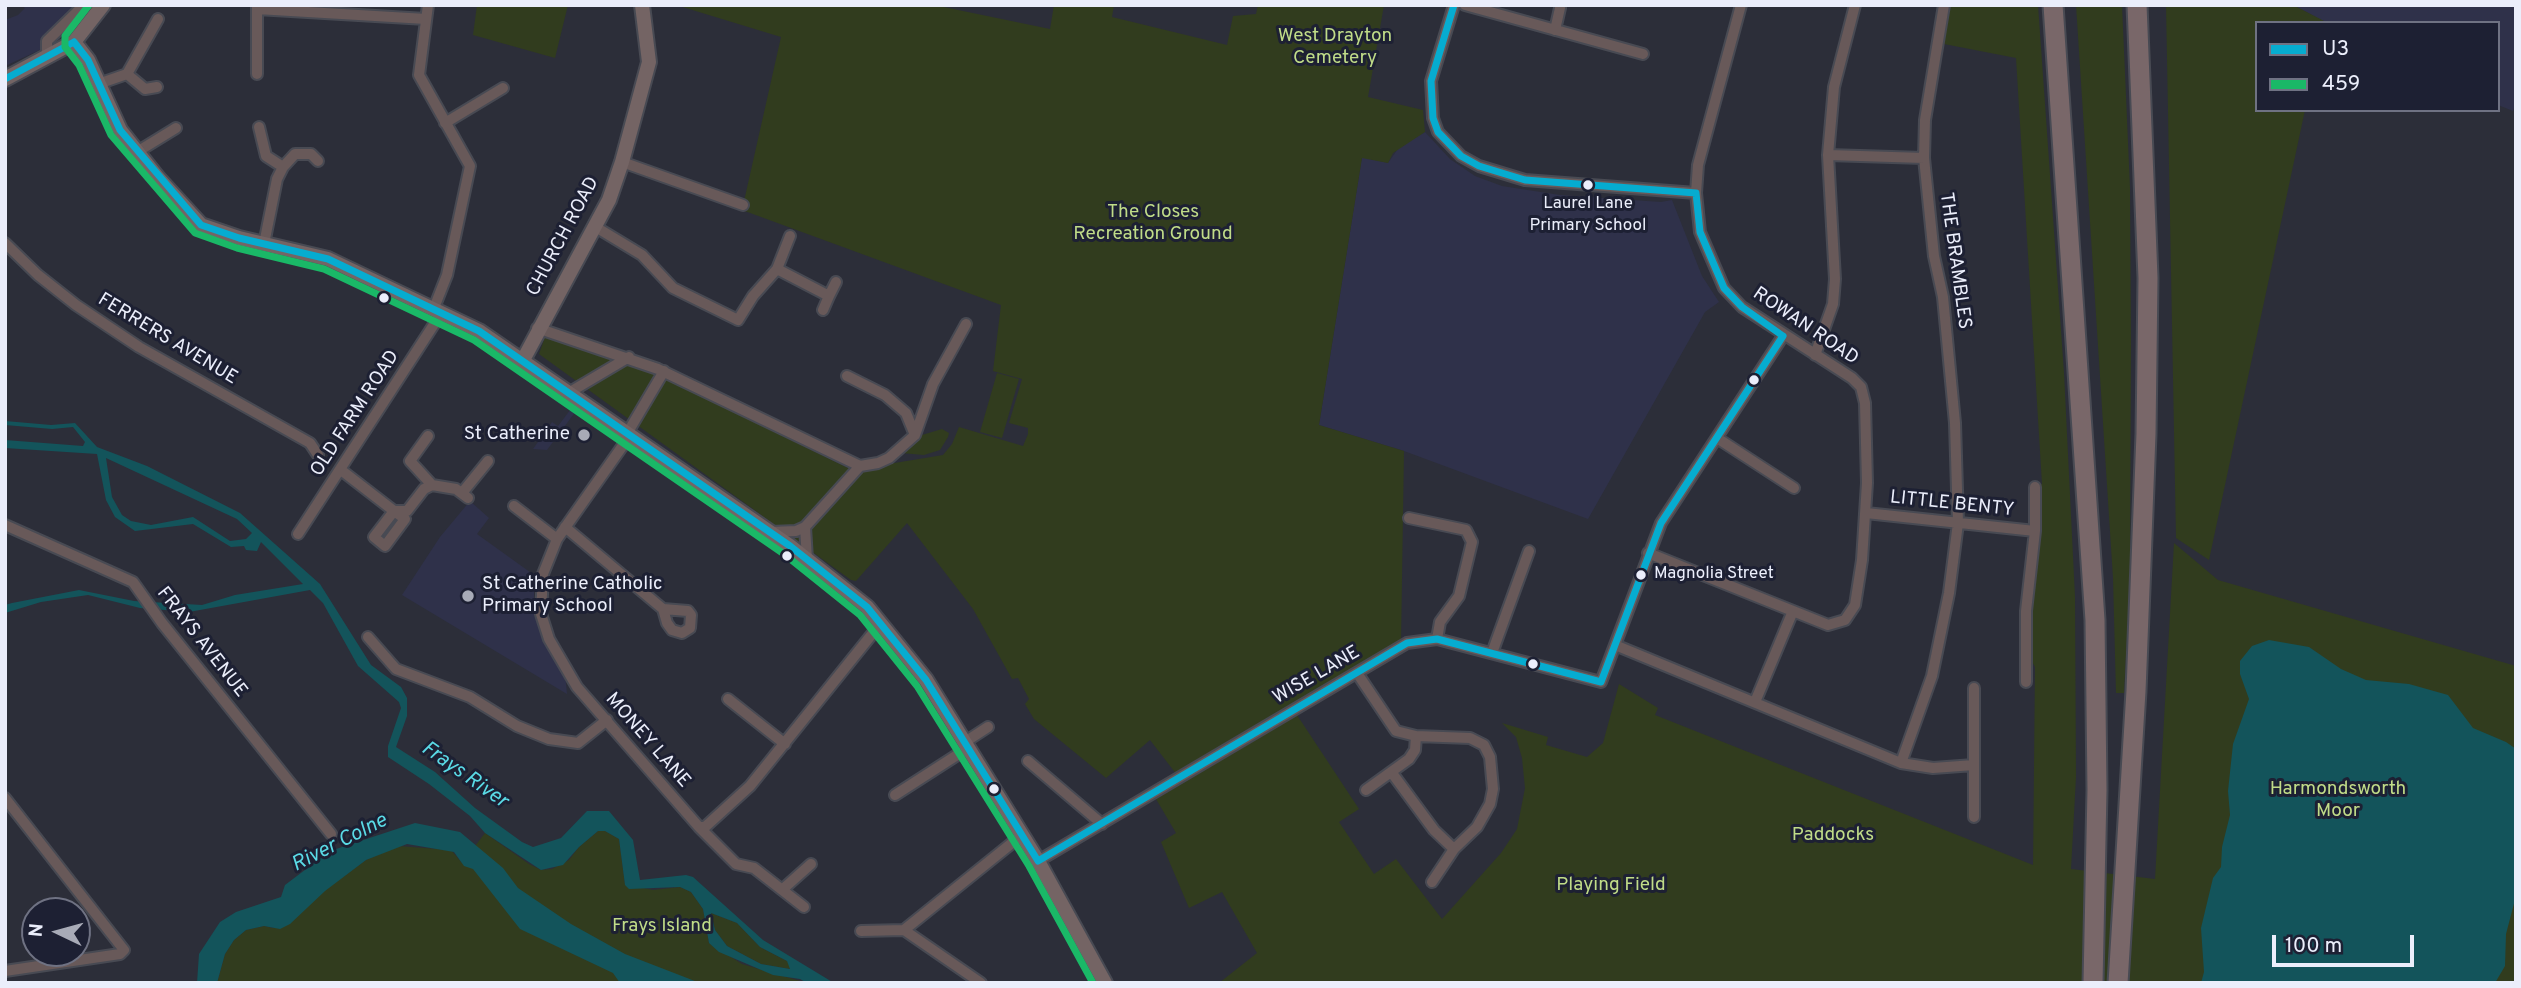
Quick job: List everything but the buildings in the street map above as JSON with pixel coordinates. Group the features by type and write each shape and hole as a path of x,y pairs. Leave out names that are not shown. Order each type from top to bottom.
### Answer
{"highway":[{"path":"2053,5 2095,608 2097,749 2093,983"},
{"path":"2118,983 2140,615 2146,434 2148,278 2137,5"},
{"path":"2125,880 2129,983"},
{"path":"2081,983 2094,914"}],"street":[{"path":"47,58 47,41 84,5"},
{"path":"5,79 74,42 103,5"},
{"name":"OLD FARM ROAD","path":"298,534 341,470 438,310 447,275 470,166 419,75 428,5"},
{"name":"CHURCH ROAD","path":"523,360 537,328 609,200 622,162 649,62 642,5"},
{"path":"1454,5 1431,81 1433,118 1438,132 1461,156 1479,166 1525,180 1696,192"},
{"path":"1465,5 1643,54"},
{"name":"ROWAN ROAD","path":"1741,5 1698,165 1696,192 1699,232 1724,288 1742,307 1861,387 1865,403 1866,513 1855,605 1845,620 1828,625 1793,611"},
{"path":"1815,355 1828,322 1835,279 1828,155 1834,87 1855,5"},
{"name":"THE BRAMBLES","path":"1944,5 1925,120 1924,158 1934,256 1943,297 1955,423 1958,523"},
{"path":"257,74 257,7 426,19"},
{"path":"1555,30 1560,8"},
{"path":"98,84 127,74 158,19"},
{"path":"74,42 88,60 113,118 136,152 201,225 328,259 438,310 523,360 630,433 771,532 867,607 926,680 1038,861 1105,983"},
{"path":"127,74 145,89 157,87"},
{"path":"445,123 503,88"},
{"path":"258,127 266,156 283,167"},
{"path":"136,152 176,128"},
{"path":"264,244 277,179 283,167 295,154 311,154 318,161"},
{"path":"1828,155 1924,158"},
{"path":"622,162 743,205"},
{"path":"594,226 642,255 673,288 738,320 753,296 777,270 789,236"},
{"name":"FERRERS AVENUE","path":"5,243 47,283 87,312 139,347 310,443 317,455"},
{"path":"777,270 829,296"},
{"path":"823,310 836,282"},
{"path":"537,328 664,371 860,466 889,458 915,435 933,384 966,324"},
{"path":"1783,336 1661,523 1647,553 1615,645 1901,763 1933,768 1974,765"},
{"path":"570,393 629,357"},
{"name":"MONEY LANE","path":"664,371 630,433 557,539 546,563 541,583 543,626 571,679 699,827 736,864 754,868 804,907"},
{"path":"848,376 885,395 906,413 915,435"},
{"path":"428,436 410,461 432,485"},
{"path":"1717,438 1794,488"},
{"path":"341,470 394,511 407,511 424,489 432,485 456,489 465,496 488,461"},
{"path":"771,532 789,532 805,527 860,466"},
{"name":"LITTLE BENTY","path":"2026,682 2026,611 2035,531 2035,487"},
{"path":"514,506 557,539"},
{"name":"LITTLE BENTY","path":"1866,513 2035,531"},
{"path":"1409,518 1466,530 1472,542 1459,596 1440,622 1437,639"},
{"path":"1901,763 1932,676 1949,593 1958,523"},
{"name":"FRAYS AVENUE","path":"5,525 132,582 331,834"},
{"path":"565,527 663,609"},
{"path":"805,527 807,559"},
{"path":"1492,653 1529,551"},
{"path":"1647,553 1793,611 1755,702"},
{"path":"699,827 705,827 750,786 881,623"},
{"path":"368,637 396,669 470,697 517,726 549,739 578,743 607,720"},
{"name":"WISE LANE","path":"1038,861 1407,643 1437,639 1597,683 1604,678 1615,645"},
{"path":"1357,673 1396,731 1416,736 1470,738 1484,745 1490,757 1493,789 1490,804 1477,827 1454,849 1432,882"},
{"path":"1974,688 1974,817"},
{"path":"728,699 785,744"},
{"path":"895,795 988,727"},
{"path":"1366,790 1392,773 1413,753 1416,736"},
{"path":"1028,761 1102,824"},
{"path":"1392,773 1434,830 1454,849"},
{"path":"5,798 124,950 122,953 5,971"},
{"path":"904,930 1022,835"},
{"path":"783,888 811,864"},
{"path":"861,931 904,930 981,983"}],"shaded area":[{"path":"21,5 89,5 79,19 42,49 5,66 5,20 18,15 25,8"},
{"path":"2293,5 2516,5 2516,103 2513,111 2500,106 2500,21 2323,21"},
{"name":"Laurel Lane Primary School","path":"1425,132 1450,159 1475,176 1502,186 1560,195 1661,202 1672,200 1702,276 1719,302 1705,312 1588,519 1404,451 1319,425 1362,157 1388,163 1400,146"},
{"path":"574,405 579,407 547,450 533,449 552,422 558,426"},
{"path":"5,421 51,425 75,423 97,447 147,466 240,513 320,584 371,665 401,687 407,698 407,716 396,747 435,772 475,808 533,847 561,838 587,811 609,811 633,840 640,880 686,875 693,877 763,940 834,983 807,983 800,979 773,975 719,952 709,943 703,909 691,892 680,887 629,889 625,885 619,839 605,831 598,831 563,865 541,870 485,833 470,816 388,757 388,746 401,708 399,702 358,666 323,603 310,590 189,612 140,608 88,595 41,602 5,613 5,605 79,590 134,601 202,605 235,595 303,584 261,542 257,551 246,550 244,546 231,547 193,524 135,531 115,517 106,500 97,454 5,448 5,440 83,446 85,442 73,427 52,429 5,425","holes":["106,458 237,519 252,533 246,539 230,541 193,517 151,525 131,521 122,515 112,497","711,913 737,923 760,947 787,961 790,969 761,964 727,946 715,930"]},
{"name":"St Catherine Catholic Primary School","path":"470,501 489,518 477,534 534,575 534,615 565,673 567,694 402,595 440,537"},
{"path":"2269,640 2309,647 2341,669 2366,680 2409,684 2448,695 2473,728 2516,749 2516,896 2506,934 2505,966 2495,983 2201,983 2204,972 2201,928 2213,878 2221,867 2222,847 2230,815 2228,791 2233,744 2249,699 2240,674 2240,661 2252,646"},
{"path":"415,823 460,832 503,868 518,888 571,924 625,954 700,983 620,983 613,973 520,929 473,869 464,866 454,852 407,844 366,860 325,891 290,924 280,929 264,926 246,930 234,940 225,954 217,983 197,983 199,954 220,922 236,912 281,897 285,885 330,851"}],"green space":[{"path":"477,5 568,5 555,58 473,35"},
{"path":"676,5 934,5 1050,29 1054,5 1114,5 1112,17 1227,45 1233,16 1256,14 1258,5 1384,5 1368,97 1423,110 1425,132 1393,153 1388,163 1362,158 1319,425 1404,451 1401,643 1177,775 1150,740 1106,778 1034,719 1025,704 1029,699 1018,678 1012,679 973,609 907,523 856,581 851,580 539,354 545,337 586,347 648,370 852,470 943,455 952,444 959,427 1023,446 1028,434 1028,428 1009,423 1022,379 993,371 1001,305 742,210 781,37"},
{"path":"1951,5 2038,5 2064,373 2075,597 2076,777 2071,869 2155,879 2174,543 2218,580 2516,666 2516,983 1219,983 1257,953 1222,892 1189,908 1161,842 1176,833 1156,799 1297,715 1359,809 1339,822 1374,874 1396,859 1442,919 1501,853 1517,829 1525,788 1522,758 1516,737 1502,723 1548,737 1546,745 1587,757 1603,743 1619,684 1658,708 1655,715 2033,865 2035,667 2028,654 2038,485 2042,484 2016,58 1944,44"},
{"path":"2076,5 2122,5 2130,188 2131,344 2130,579 2124,693 2116,693 2113,578"},
{"path":"2166,5 2293,5 2324,21 2255,21 2255,112 2305,112 2209,560 2176,538"},
{"path":"997,373 1019,379 1002,438 980,432"},
{"path":"942,429 949,433 940,450 924,455 901,453 922,435"},
{"name":"Frays Island","path":"598,831 605,831 619,839 625,884 653,890 680,887 691,892 703,909 709,943 742,964 807,983 217,983 225,954 234,940 246,930 264,926 273,928 366,860 398,846 451,850 462,863 485,833 541,870 552,869 569,860 579,847"},
{"path":"711,913 737,923 760,947 792,965 790,969 761,964 727,946 715,930"}],"transit line":[{"name":"459","path":"89,5 65,36 65,47 79,65 111,135 195,233 237,248 324,269 474,340 784,554 860,615 917,686 1029,866 1093,983"},
{"name":"U3","path":"1454,5 1431,81 1433,118 1438,132 1461,156 1479,166 1525,180 1696,193"},
{"name":"U3","path":"74,42 88,60 120,130 201,225 239,238 328,259 479,331 790,546 867,607 926,680 1038,861"},
{"name":"U3","path":"5,79 74,42"},
{"name":"U3","path":"1696,193 1700,232 1724,288 1742,307 1783,336"},
{"name":"U3","path":"1038,861 1407,643 1437,639 1601,682 1661,523 1783,336"}],"place":[{"name":"Laurel Lane Primary School","path":"1588,185"},
{"name":"St Catherine","path":"584,435"},
{"name":"Magnolia Street","path":"1641,575"},
{"name":"St Catherine Catholic Primary School","path":"468,596"}],"park label":[{"name":"West Drayton Cemetery","path":"1335,48"},
{"name":"The Closes Recreation Ground","path":"1153,224"},
{"name":"Harmondsworth Moor","path":"2338,801"},
{"name":"Paddocks","path":"1833,836"},
{"name":"Playing Field","path":"1611,886"}],"water label":[{"name":"Frays River","path":"464,776"},
{"name":"River Colne","path":"340,844"}]}
